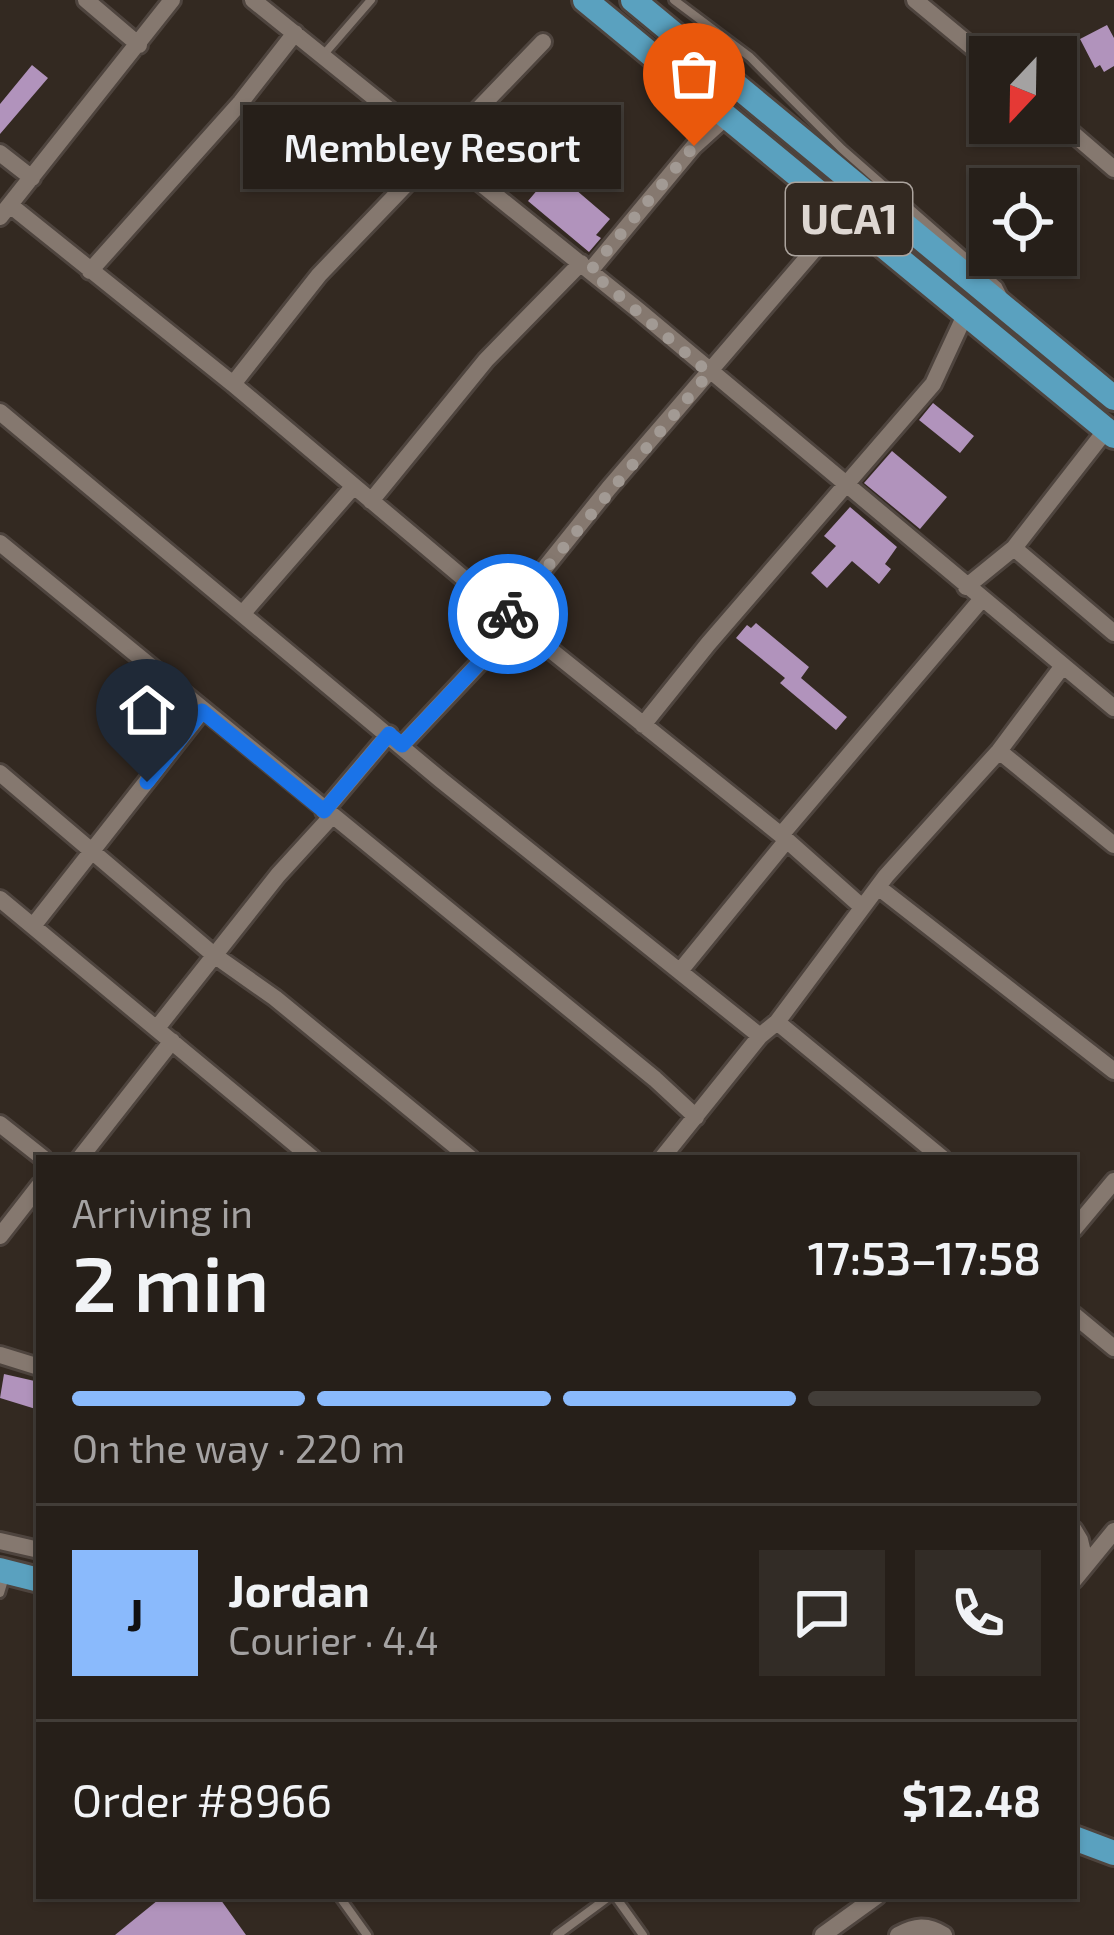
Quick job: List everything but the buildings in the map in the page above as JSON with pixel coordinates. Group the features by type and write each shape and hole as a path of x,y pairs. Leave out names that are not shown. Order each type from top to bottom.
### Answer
{"main road":[{"name":"UCA1","path":"585,0 1110,433"},
{"path":"633,0 1114,398"},
{"path":"2,1578 36,1580"},
{"path":"1077,1839 1110,1845"}],"street":[{"path":"86,0 139,45"},
{"path":"172,0 5,211 233,384 862,907"},
{"path":"253,0 586,267 1114,708"},
{"path":"915,0 969,45"},
{"path":"90,271 241,102 295,33"},
{"path":"233,384 319,275 543,42"},
{"path":"371,501 486,360 586,267 725,117"},
{"path":"1077,137 1114,169"},
{"path":"0,153 32,178"},
{"path":"157,1028 327,814 512,619 709,373 844,215"},
{"path":"643,725 933,384 965,315"},
{"path":"0,412 760,1036"},
{"path":"966,587 1014,548 1110,433"},
{"path":"243,613 353,487"},
{"path":"0,543 655,1079 695,1117"},
{"path":"1014,548 1114,633"},
{"path":"680,971 981,600"},
{"path":"667,1155 760,1036 777,1022 878,886 999,751 1062,667"},
{"path":"33,926 202,711"},
{"path":"999,751 1114,845"},
{"path":"0,772 214,955 311,1027 466,1155"},
{"path":"878,886 1114,1071"},
{"path":"0,899 308,1155"},
{"path":"777,1022 938,1155"},
{"path":"82,1155 172,1041"},
{"path":"0,1124 39,1155"},
{"path":"1077,1224 1114,1181"},
{"path":"0,1236 36,1190"},
{"path":"1077,1317 1114,1348"},
{"path":"0,1357 36,1366"},
{"path":"1080,1572 1114,1531"},
{"path":"1077,1534 1080,1572"},
{"path":"0,1541 36,1549"},
{"path":"823,1935 873,1899"},
{"path":"898,1935 926,1927 944,1935"}],"lane":[{"path":"323,56 371,0"},
{"path":"674,0 750,58 842,149 998,286 1012,313"},
{"path":"341,1899 367,1935"},
{"path":"557,1935 608,1899"},
{"path":"614,1899 643,1935"}],"way so far":[{"path":"508,614 709,373 590,271 694,146"}],"place":[{"name":"Membley Resort","path":"694,146"}],"route":[{"path":"147,782 202,711 324,811 389,734 402,745 451,697 517,623 508,614"}]}
